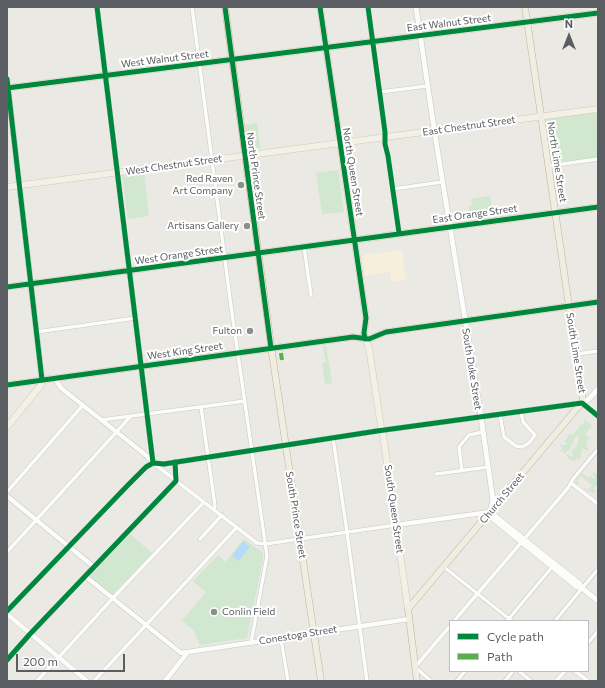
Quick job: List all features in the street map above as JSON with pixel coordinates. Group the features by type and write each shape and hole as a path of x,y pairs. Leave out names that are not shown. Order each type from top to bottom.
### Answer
{"highway":[{"name":"North Prince Street","path":"225,7 271,348"},
{"name":"North Lime Street","path":"525,7 569,306"},
{"name":"South Lime Street","path":"569,306 583,398 582,403"},
{"name":"South Prince Street","path":"271,348 321,681"},
{"name":"Church Street","path":"408,609 582,403"},
{"name":"South Queen Street","path":"408,609 417,681"}],"main road":[{"name":"North Queen Street","path":"320,7 366,318 364,333 365,339"},
{"name":"South Duke Street","path":"416,7 449,227 483,432 492,500 490,512"},
{"name":"East Walnut Street","path":"326,48 598,13"},
{"name":"West Walnut Street","path":"8,88 326,48"},
{"path":"7,79 42,380 41,385 7,427"},
{"name":"East Chestnut Street","path":"340,143 598,109"},
{"name":"West Chestnut Street","path":"7,187 340,143"},
{"name":"East Orange Street","path":"354,239 598,207"},
{"name":"West Orange Street","path":"7,287 354,239"},
{"path":"365,339 373,338 386,332 598,302"},
{"name":"West King Street","path":"7,385 353,337 365,339"},
{"name":"South Queen Street","path":"365,339 369,348 408,609"},
{"name":"Church Street","path":"582,403 589,399 598,389"},
{"path":"490,512 552,567 577,587 582,588"},
{"path":"522,541 580,584 582,588 598,601"}],"street":[{"path":"97,7 153,463"},
{"path":"192,7 224,258 266,544 267,560 251,643"},
{"path":"380,92 427,86"},
{"path":"549,166 598,159"},
{"path":"393,189 442,182"},
{"path":"304,247 311,295"},
{"path":"36,332 136,318"},
{"path":"577,354 598,351"},
{"path":"56,378 60,387 147,456 153,463 257,543 266,544 490,512"},
{"path":"101,420 245,401"},
{"path":"7,611 68,546 142,471 153,463 164,464 208,456 582,403"},
{"name":"South Lime Street","path":"582,403 598,416"},
{"path":"7,492 83,405"},
{"path":"201,407 215,506 214,509"},
{"path":"500,415 504,437 516,446 522,447 530,443 535,435 522,422 521,412"},
{"path":"7,552 131,416"},
{"path":"462,471 459,447 469,435 483,432"},
{"path":"333,438 347,533 358,626 367,681"},
{"path":"455,620 598,449"},
{"path":"7,660 176,481 174,462"},
{"path":"436,474 488,467"},
{"path":"571,483 598,504"},
{"path":"7,496 94,568"},
{"path":"37,681 204,502"},
{"path":"200,539 222,515"},
{"path":"94,681 237,527"},
{"path":"444,566 510,620 552,567"},
{"path":"556,620 598,569"},
{"path":"85,576 181,653 188,652"},
{"path":"7,614 86,681"},
{"name":"Conestoga Street","path":"188,652 409,619"},
{"path":"431,681 415,667 449,627"},
{"path":"589,642 598,631"},
{"path":"281,638 288,681"},
{"path":"165,681 188,652"},
{"path":"457,681 464,672"},
{"path":"504,681 512,672"},
{"path":"520,672 531,681"},
{"path":"556,681 564,672"},
{"path":"576,672 588,681"}],"shaded area":[{"path":"402,250 406,280 391,282 390,272 365,276 362,255"}],"green space":[{"path":"598,112 598,157 553,164 546,119"},
{"path":"257,123 260,148 249,150 245,125"},
{"path":"338,170 344,212 322,214 316,173"},
{"path":"144,173 149,216 128,219 122,176"},
{"path":"490,196 493,215 470,219 471,214 469,212 469,207 472,206 471,199"},
{"path":"326,346 332,383 325,384 322,363 326,363 323,347"},
{"path":"583,418 592,426 585,434 591,439 590,440 586,437 588,439 586,441 588,444 586,446 589,449 585,452 586,450 583,448 580,452 583,455 580,455 581,457 579,459 577,458 575,461 572,461 566,456 567,454 572,457 574,455 571,452 576,447 579,438 576,436 569,450 564,454 563,450 561,452 560,451 563,448 560,445 561,444 564,446 567,444 564,441 568,438 566,435 568,436 570,433 572,435 581,425 579,422 582,425 585,422"},
{"path":"594,472 598,475 598,484 593,488 596,491 594,493 591,492 592,487 590,492 584,489 585,488 588,490 592,485 581,476 577,481 579,483 578,485 575,482 582,473 588,478 590,476 594,479 595,477 592,474"},
{"path":"130,534 152,553 112,595 89,576"},
{"path":"244,539 263,553 247,638 200,645 194,631 182,621 206,592 193,581 218,555 225,562"}],"water":[{"path":"243,541 250,547 239,561 232,556"}],"marked path":[{"path":"281,353 282,360"}],"cycle path":[{"path":"97,7 153,463"},
{"path":"225,7 271,348"},
{"path":"320,7 366,318 364,333 365,339"},
{"path":"368,7 385,132 385,144 399,233"},
{"path":"7,88 598,13"},
{"path":"7,79 42,380"},
{"path":"7,287 598,207"},
{"path":"7,385 353,337 369,339 386,332 598,302"},
{"path":"7,611 128,485 146,467 153,463 164,464 377,431 582,403 598,416"},
{"path":"7,660 176,481 175,462"}],"place":[{"name":"Red Raven Art Company","path":"241,185"},
{"name":"Artisans Gallery","path":"247,226"},
{"name":"Fulton","path":"250,331"},
{"name":"Conlin Field","path":"214,612"}]}
